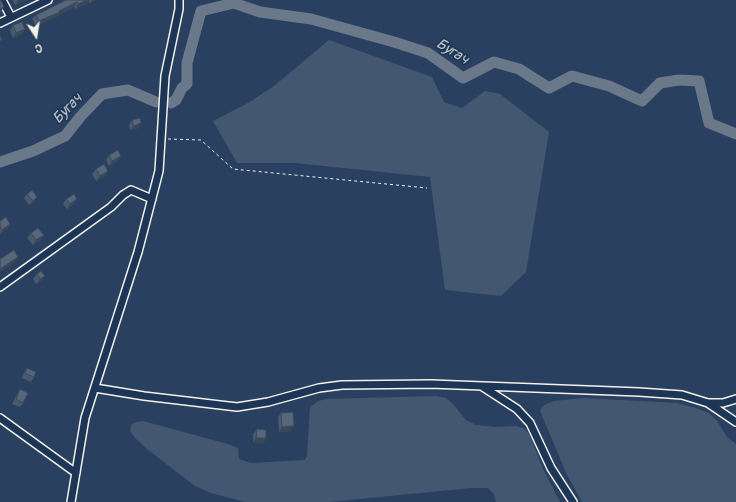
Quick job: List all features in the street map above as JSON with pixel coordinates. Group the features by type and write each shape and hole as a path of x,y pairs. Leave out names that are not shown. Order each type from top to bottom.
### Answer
{"street":[{"path":"2,0 11,17"},
{"path":"0,22 48,0"},
{"path":"71,502 85,418 138,252 159,171 165,76 179,9 179,0"},
{"path":"0,287 111,207 122,195 131,190 152,199"},
{"path":"95,388 144,396 237,407 268,402 319,388 342,385 431,384 682,394 708,403 736,422"},
{"path":"482,386 517,409 530,423 551,468 573,502"},
{"path":"708,403 723,403 736,399"},
{"path":"0,418 76,473"}],"path":[{"path":"161,139 201,140 233,169 427,188"}],"shaded area":[{"path":"329,40 432,77 444,102 462,108 485,91 500,94 549,132 526,272 501,296 445,290 430,177 295,163 237,163 213,121 248,103 274,86"},
{"path":"436,396 446,398 466,420 476,425 495,427 517,426 525,429 530,436 544,471 560,502 496,502 494,494 488,488 471,488 329,502 245,502 211,493 195,486 147,449 130,431 131,425 136,422 143,421 228,444 238,448 239,459 251,463 305,460 307,456 310,407 318,401 326,399"},
{"path":"584,398 677,403 709,413 717,421 727,437 736,444 736,502 582,502 567,475 540,411 544,405 554,401"}],"building":[{"path":"0,0 4,7 0,9"},
{"path":"66,0 87,0 78,4 77,2 59,11 60,12 39,21 36,15"},
{"path":"22,22 25,29 16,33 13,25"},
{"path":"140,118 141,123 134,126 132,120"},
{"path":"118,150 121,156 112,161 109,155"},
{"path":"104,164 108,171 100,176 96,169"},
{"path":"32,190 37,197 33,201 27,194"},
{"path":"74,194 77,199 70,204 66,199"},
{"path":"6,217 10,224 2,230 0,221"},
{"path":"38,228 44,235 36,240 31,233"},
{"path":"14,250 18,257 0,269 0,259"},
{"path":"41,271 45,276 40,279 37,274"},
{"path":"27,368 36,372 34,377 25,373"},
{"path":"20,389 28,393 23,403 16,399"},
{"path":"293,412 294,426 282,427 281,413"},
{"path":"257,429 266,430 266,438 256,438"}],"waterway":[{"name":"Бугач","path":"171,103 176,100 182,88 187,84 187,63 201,11 234,3 260,12 311,19 428,53 463,78 494,62 519,69 549,88 572,76 609,86 642,101 660,83 679,80 699,81 709,123 736,134"},
{"name":"Бугач","path":"0,162 33,151 65,136 81,116 102,94 128,90 156,102"}]}
